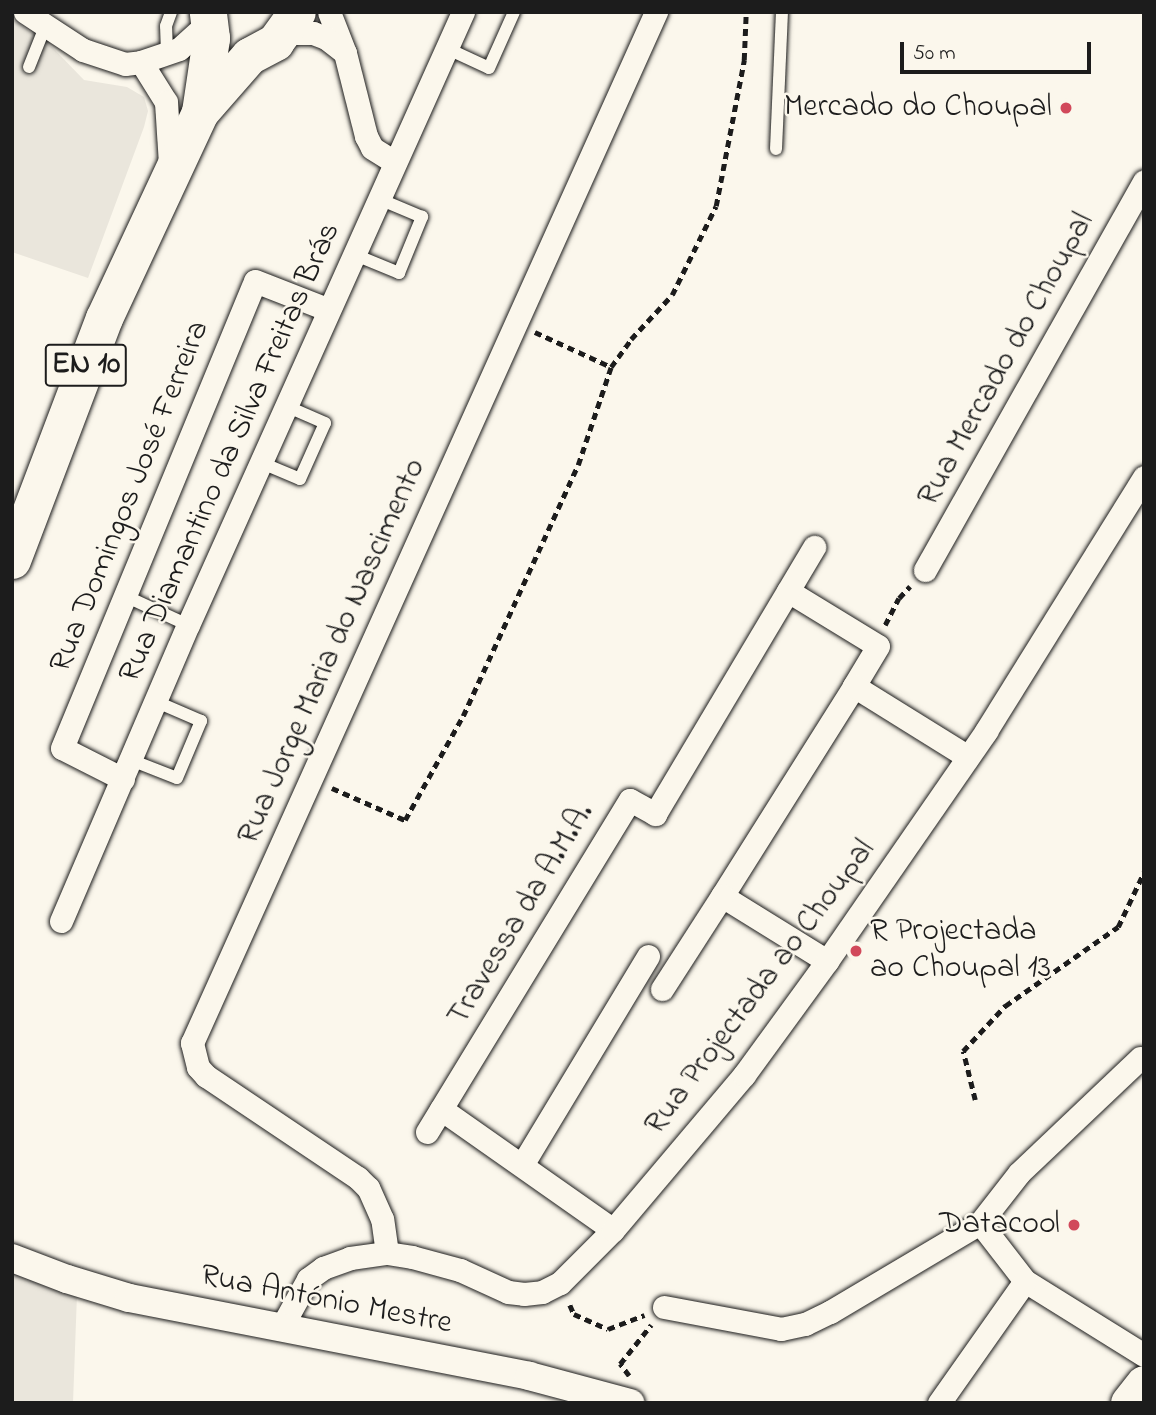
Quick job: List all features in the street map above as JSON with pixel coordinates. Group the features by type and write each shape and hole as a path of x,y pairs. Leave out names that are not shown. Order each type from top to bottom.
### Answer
{"main road":[{"path":"209,25 222,50 234,56 249,56 275,42 290,22"},
{"path":"200,112 209,25"},
{"name":"EN 10","path":"12,560 104,318 170,174 200,112 249,56"},
{"path":"1129,1403 1144,1384"}],"street":[{"path":"25,12 45,27 105,60 125,64 141,62 179,49 209,25"},
{"path":"329,12 345,53 366,136 372,148 394,162"},
{"name":"Rua Diamantino da Silva Freitas Brás","path":"61,921 188,625 288,407 377,198 463,12"},
{"name":"Rua Jorge Maria do Nascimento","path":"387,1253 382,1219 368,1188 358,1178 206,1076 198,1067 193,1054 195,1033 656,12"},
{"path":"290,22 326,38 345,53"},
{"path":"141,62 166,102 170,174"},
{"name":"Rua Mercado do Choupal","path":"925,570 1144,182"},
{"name":"Rua Domingos José Ferreira","path":"127,769 62,748 255,281 329,310"},
{"name":"Rua Projectada ao Choupal","path":"281,1328 308,1279 323,1268 351,1258 387,1253 437,1262 508,1292 542,1292 560,1283 613,1230 744,1075 827,961 968,757 1144,477"},
{"name":"Travessa da A.M.A.","path":"427,1132 630,800 655,814 814,547"},
{"path":"662,989 878,646 788,591"},
{"path":"854,686 968,757"},
{"path":"722,896 827,961"},
{"path":"522,1166 648,956"},
{"path":"664,1307 781,1329 793,1328 830,1312 980,1223 1019,1173 1140,1058"},
{"path":"441,1109 613,1230"},
{"path":"980,1223 1025,1281 1144,1355"},
{"name":"Rua António Mestre","path":"12,1258 129,1298 529,1376 632,1393"},
{"path":"939,1403 1025,1281"}],"lane":[{"path":"167,53 166,26 171,12"},
{"path":"446,48 489,68 514,12"},
{"path":"776,149 782,12"},
{"path":"29,67 45,27"},
{"path":"354,254 399,273 422,217 377,198"},
{"path":"262,463 300,479 325,423 288,407"},
{"path":"123,595 188,625"},
{"path":"127,769 177,778 201,721 157,702"}],"path":[{"path":"310,779 405,820 463,716 506,625 578,465 611,367 631,339 672,295 716,206 744,60 746,12"},
{"path":"516,324 611,367"},
{"path":"888,616 899,598"},
{"path":"975,1100 963,1051 1005,1006 1118,927 1144,872"},
{"path":"560,1283 574,1314 608,1329 664,1307"},
{"path":"632,1393 620,1364 664,1307"}],"shaded area":[{"path":"12,19 53,48 84,80 127,87 144,97 148,111 144,127 88,278 12,252"},
{"path":"12,1272 77,1294 73,1403 12,1403"}],"place":[{"name":"Mercado do Choupal","path":"1066,108"},
{"name":"R Projectada ao Choupal 13","path":"856,951"},
{"name":"Datacool","path":"1074,1225"}]}
